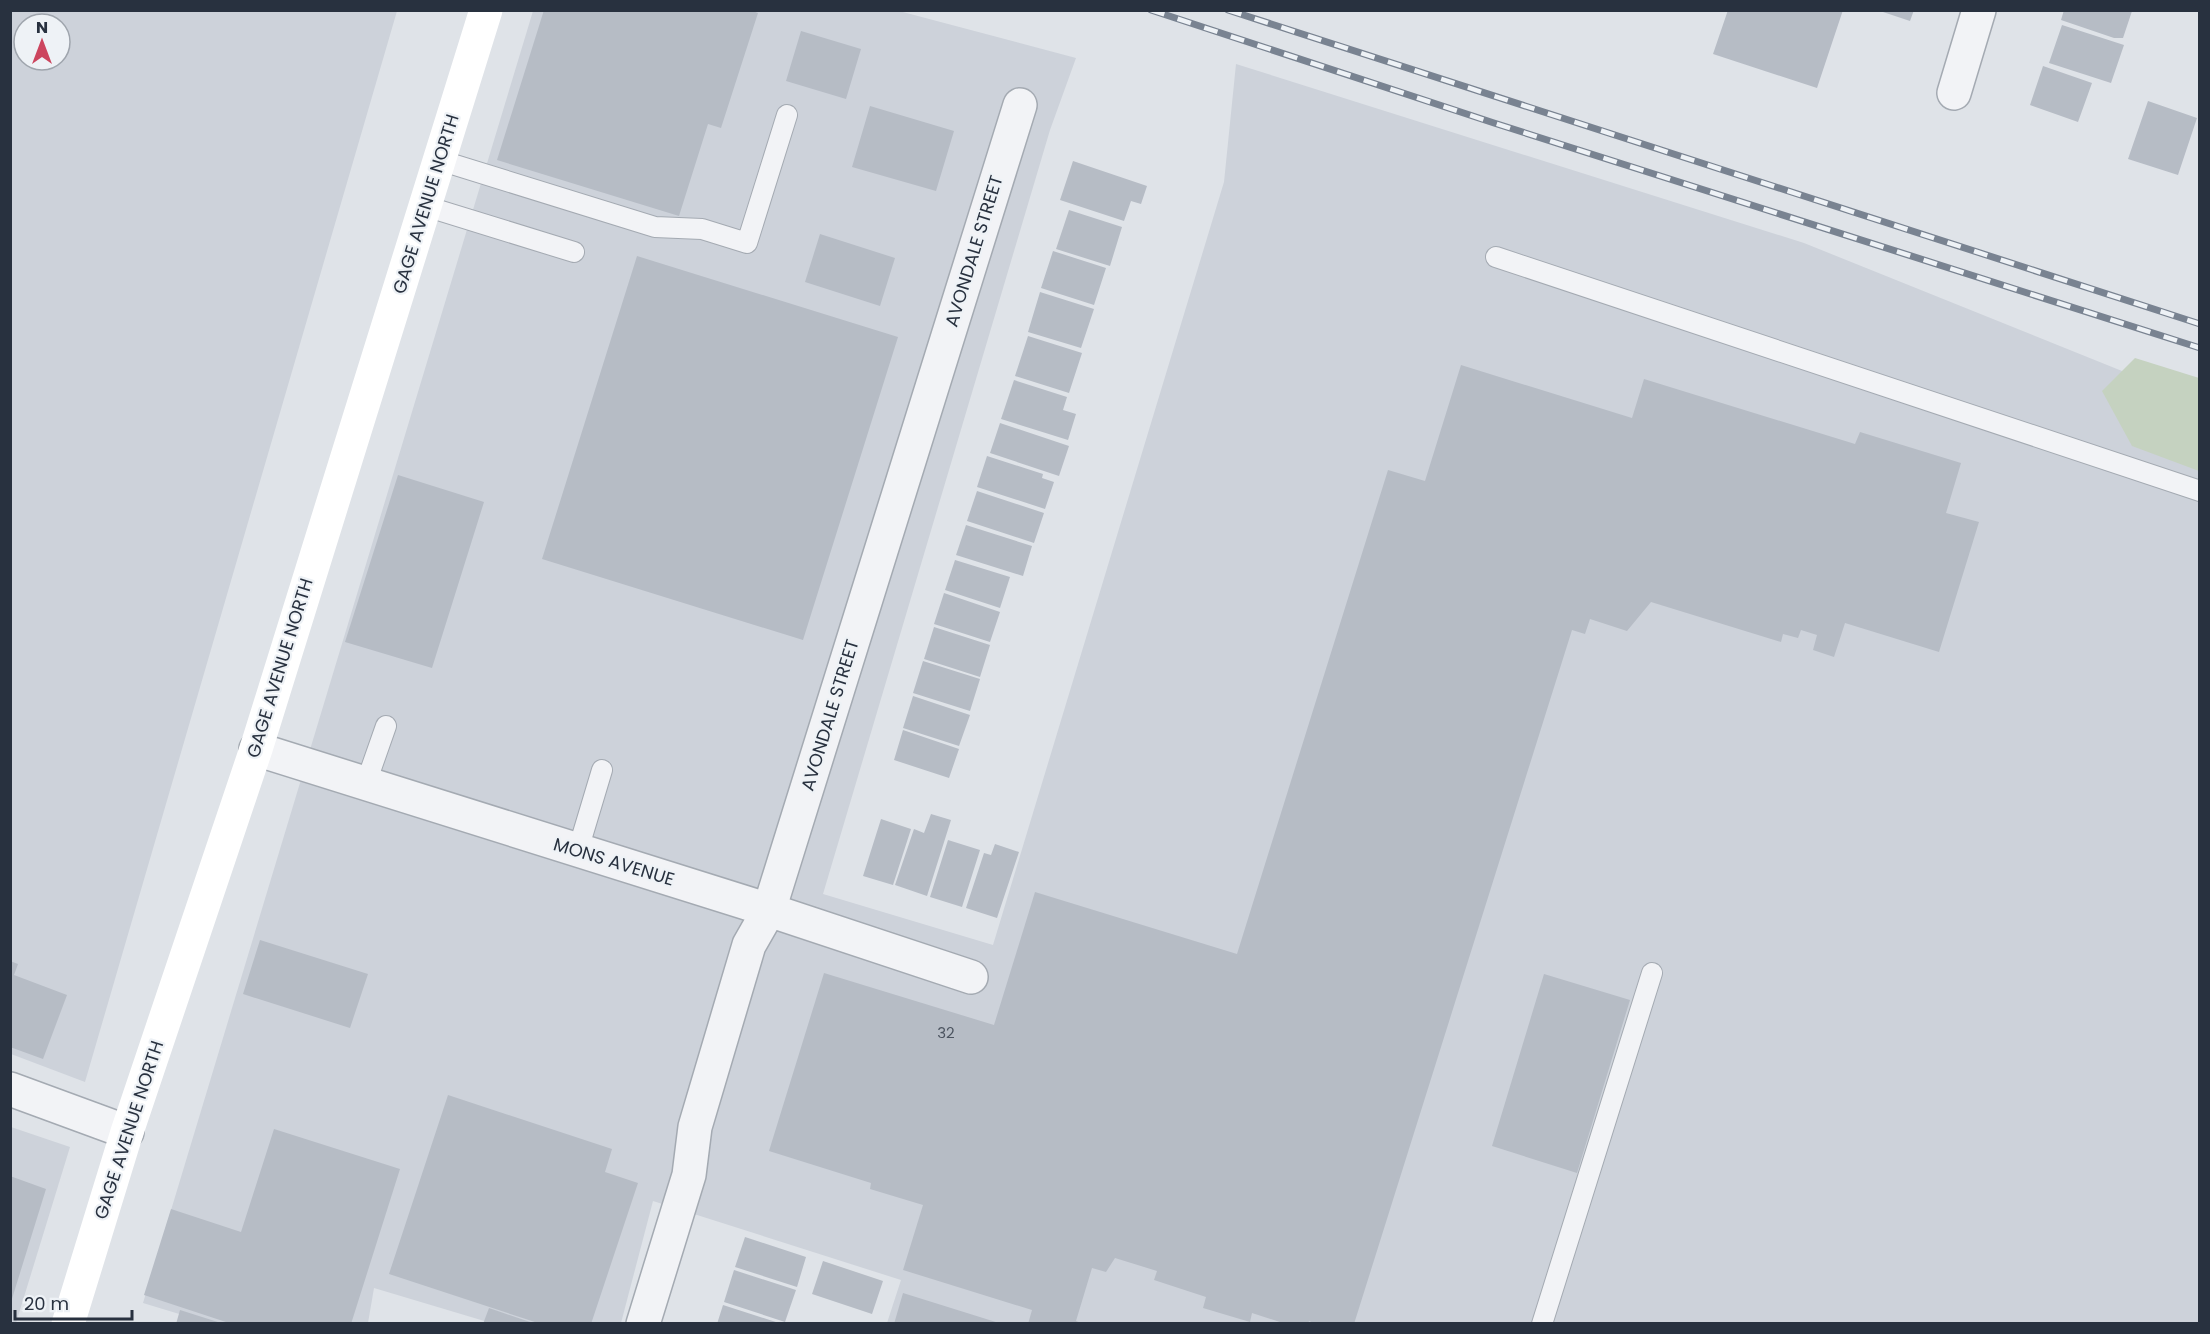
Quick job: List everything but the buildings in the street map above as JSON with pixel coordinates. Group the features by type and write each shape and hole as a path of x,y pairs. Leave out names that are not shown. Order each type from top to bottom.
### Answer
{"main road":[{"name":"GAGE AVENUE NORTH","path":"68,1323 127,1132 256,748 486,10"}],"street":[{"path":"1954,93 1978,10"},
{"name":"AVONDALE STREET","path":"643,1323 690,1175 695,1127 748,945 769,910 1020,105"},
{"name":"MONS AVENUE","path":"256,748 769,910 971,977"},
{"path":"10,1089 127,1132"}],"lane":[{"path":"440,160 655,227 702,229 747,243 787,115"},
{"path":"425,206 574,252"},
{"path":"1496,257 2199,491"},
{"path":"366,783 386,726"},
{"path":"578,850 602,770"},
{"path":"1542,1323 1652,973"}],"shaded area":[{"path":"10,11 397,11 85,1082 11,1054"},
{"path":"533,11 899,11 1076,58 1050,130 823,894 993,945 1224,182 1236,64 1804,243 2199,402 2199,1323 887,1323 901,1280 653,1201 621,1323 491,1323 374,1288 368,1323 209,1323 143,1303"},
{"path":"11,1127 70,1147 16,1323 11,1324"}],"green space":[{"path":"2135,358 2199,378 2199,471 2132,446 2102,391"}],"railway":[{"path":"1151,10 1494,123 2200,348"},
{"path":"1228,10 2200,324"}]}
